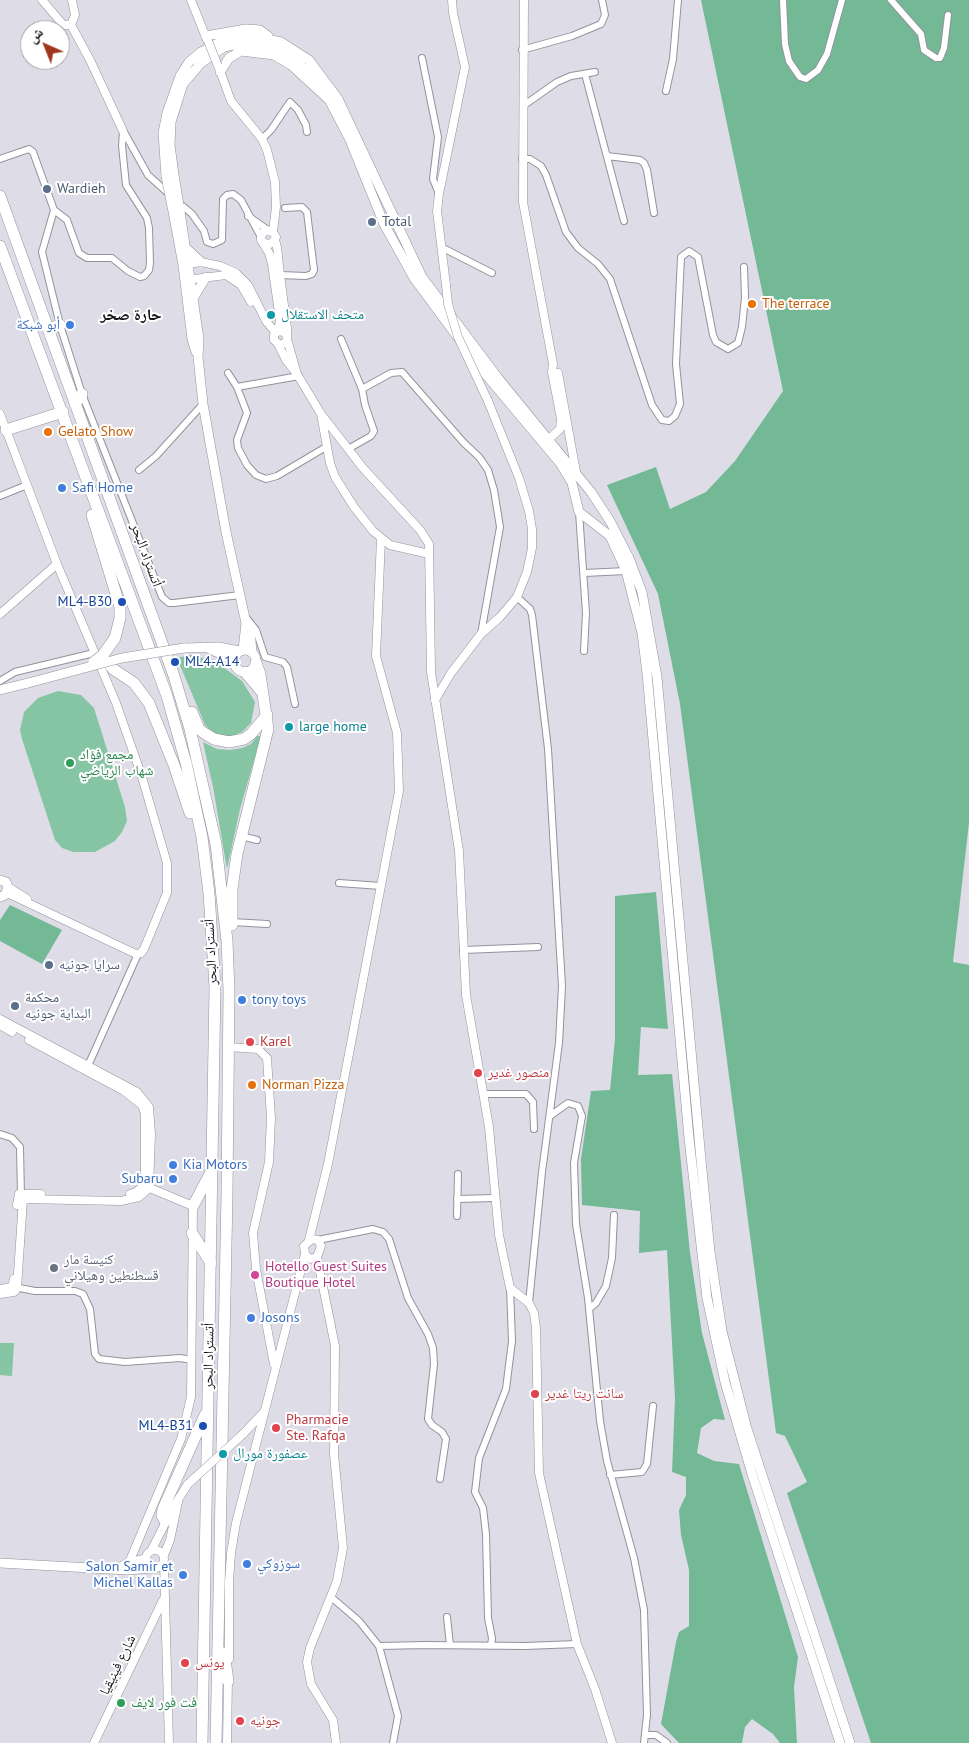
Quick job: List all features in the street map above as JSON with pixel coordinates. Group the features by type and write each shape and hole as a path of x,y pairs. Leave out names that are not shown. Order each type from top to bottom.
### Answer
{"highway":[{"name":"أتستراد البحر","path":"0,196 174,676 190,729 216,844 227,941 228,1047 216,1743"},
{"name":"أتستراد البحر","path":"0,246 167,696 186,764 202,837 214,946 211,1262 206,1414 202,1743"},
{"path":"48,328 60,325"},
{"path":"75,404 82,394"},
{"path":"6,430 63,412"},
{"path":"83,470 90,509 120,607 120,618 115,638 100,660 128,678 143,693 174,765 192,822 202,837"},
{"path":"227,941 231,932 232,890 242,836 266,740 267,715 260,674 256,663"},
{"path":"245,672 262,692"},
{"path":"174,676 181,680 199,729 214,739 228,742 244,739 258,728 267,715"},
{"path":"193,1206 212,1170"},
{"path":"192,1233 211,1262"},
{"path":"166,1521 162,1515 163,1509 206,1414"},
{"path":"219,1624 228,1681"}],"main road":[{"path":"207,39 246,29 260,30 270,38 294,49 309,60 321,73 338,99 422,277 498,378 576,472 622,542 636,573 658,677 702,1169 722,1331 747,1429 850,1743"},
{"path":"198,357 192,339 186,264 163,133 167,113 175,86 189,62 201,52 220,42 242,36 270,38"},
{"path":"170,176 171,122 183,84 192,72 224,47 242,43 253,44 290,56 317,81 330,100 350,140 399,254 428,298 482,370 564,468 572,483 579,512 610,536 626,571 642,633 648,682 689,1138 707,1298 725,1382 752,1474 840,1743"},
{"path":"219,69 228,58 242,51 274,55 291,65 330,100"},
{"path":"176,206 187,249 186,264"},
{"path":"187,249 201,262"},
{"path":"194,298 206,277"},
{"path":"188,280 194,298 199,339 198,357 203,404 240,595 245,619 250,630 245,651 234,660"},
{"path":"591,521 602,509"},
{"path":"0,690 100,660 184,648 204,647 218,647 245,651 256,656 256,663 252,670 245,672 238,670 234,660 204,647"},
{"path":"0,684 27,681"},
{"path":"0,880 6,882 5,892"},
{"path":"125,1567 148,1555"},
{"path":"0,1563 154,1568"}],"street":[{"path":"42,0 60,21 71,25 148,175 192,214 204,231 207,242 213,244 222,240 222,203 227,195 234,194 239,198 262,240 272,264 280,320 276,336"},
{"path":"71,25 75,15 72,0"},
{"path":"191,0 231,101 262,139 271,162 276,207 272,234 268,245 262,240"},
{"path":"524,0 522,50 524,202 554,364 566,412 576,472"},
{"path":"522,50 572,36 601,24 605,15 602,0"},
{"path":"666,91 673,60 678,0"},
{"path":"783,0 785,44 789,61 800,77 806,79 818,70 827,54 842,0"},
{"path":"891,0 920,34 924,50 936,58 940,58 944,48 948,15"},
{"path":"435,700 451,673 481,634 517,597 527,572 532,548 532,529 519,478 488,402 458,337 448,304 437,211 438,194 465,67 450,2"},
{"path":"422,58 438,137 432,179 438,194"},
{"path":"523,106 557,82 595,72"},
{"path":"585,74 624,221"},
{"path":"262,139 271,130 290,102 298,110 306,125 307,132"},
{"path":"0,159 24,149 29,149 33,152 54,210 67,220 77,249 83,256 107,256 140,277 147,274 150,263 149,228 147,218 126,185 122,146 124,131"},
{"path":"607,156 640,160 644,163 647,170 654,213"},
{"path":"522,159 530,159 541,166 566,232 578,248 598,264 610,279 652,405 662,420 669,421 675,416 680,404 676,364 681,257 689,251 698,257 713,335 716,342 728,349 738,343 742,327 745,297 744,267"},
{"path":"280,275 306,276 312,274 314,270 307,212 302,207 285,208"},
{"path":"54,210 42,252 60,325 82,394 162,597 169,603 174,603 240,595"},
{"path":"248,216 272,234 280,275 287,337 298,375"},
{"path":"262,240 263,232 272,234"},
{"path":"441,248 492,273"},
{"path":"186,264 201,262 228,268 242,278 276,336 286,360 298,375 321,414 380,488 420,530 429,544 431,672 459,851 463,950 471,1031 490,1127 495,1198 510,1288 512,1341 509,1372 503,1403 479,1458 475,1492 483,1508 486,1534 488,1618 492,1638 491,1646"},
{"path":"188,280 226,275 237,281 245,291 263,325 285,343 287,337"},
{"path":"276,336 284,332 287,337"},
{"path":"341,339 362,389 365,405 374,431 371,436 348,449"},
{"path":"549,439 561,426 552,372 554,364"},
{"path":"362,389 392,373 402,372 464,443 479,457 488,470 494,490 500,527 481,634"},
{"path":"228,373 238,387 247,413 237,440 238,448 247,465 256,475 266,479 271,478 326,447"},
{"path":"238,387 298,375"},
{"path":"139,470 156,456 203,404"},
{"path":"0,414 57,564 100,660 116,703 155,818 167,863 169,882 165,901 144,949 138,954 88,1067"},
{"path":"321,414 326,447 335,477 345,496 381,539 390,545 429,554"},
{"path":"325,438 330,434 337,433"},
{"path":"0,496 27,486"},
{"path":"579,512 586,612 584,651"},
{"path":"227,1743 231,1553 236,1523 266,1410 275,1366 304,1254 304,1246 308,1240 328,1164 396,817 399,774 397,733 376,656 381,539"},
{"path":"0,614 57,564"},
{"path":"584,572 626,571"},
{"path":"517,597 530,609 532,615 548,749 561,937 562,986 550,1116 540,1190 529,1303"},
{"path":"245,619 256,630 265,657 285,664 295,704"},
{"path":"0,680 15,672 100,660"},
{"path":"242,836 257,840"},
{"path":"339,883 381,886"},
{"path":"5,892 138,954"},
{"path":"232,922 267,924"},
{"path":"463,950 538,947"},
{"path":"0,1019 18,1032"},
{"path":"0,1025 88,1067 144,1103 146,1187"},
{"path":"228,1047 258,1050 267,1058 271,1118 269,1162 253,1233 256,1269 275,1366"},
{"path":"484,1094 526,1094 533,1102 534,1129"},
{"path":"550,1116 568,1103 578,1106 582,1116 574,1163 578,1241 589,1309 600,1421 610,1475 634,1558 644,1610 647,1715 644,1743"},
{"path":"0,1134 12,1138 20,1147 21,1197 16,1211 18,1247 14,1292 0,1294"},
{"path":"457,1216 458,1174"},
{"path":"21,1197 121,1196 146,1187 193,1206 191,1397 181,1439 137,1545 125,1567"},
{"path":"457,1199 495,1198"},
{"path":"589,1309 596,1303 606,1286 612,1258 614,1215"},
{"path":"308,1240 318,1240 373,1229 383,1232 389,1239 408,1298 428,1334 433,1348 434,1364 428,1419 432,1425 442,1432 446,1439 440,1479"},
{"path":"318,1240 321,1249 317,1258 335,1346 334,1454 343,1531 341,1565 331,1597 310,1648 307,1662 311,1684 333,1720 336,1743"},
{"path":"304,1254 310,1259 317,1258"},
{"path":"0,1289 15,1287 35,1291 75,1291 83,1294 90,1309 96,1354 99,1359 125,1362 180,1358 192,1360"},
{"path":"510,1288 529,1303 534,1313 536,1328 539,1473 577,1644 595,1689 612,1743"},
{"path":"610,1475 642,1472 647,1464 652,1406"},
{"path":"148,1555 188,1484 266,1410"},
{"path":"169,1743 164,1559 177,1513 178,1500"},
{"path":"137,1545 148,1555 154,1568 165,1579"},
{"path":"148,1555 159,1550 164,1559"},
{"path":"154,1568 164,1559"},
{"path":"331,1597 359,1621 379,1646 398,1716 393,1743"},
{"name":"شارع فينيقيا","path":"94,1743 164,1598"},
{"path":"447,1617 450,1645"},
{"path":"379,1646 577,1644"},
{"path":"645,1735 656,1736 668,1743"}],"green space":[{"path":"701,0 969,0 969,823 953,962 969,965 969,1743 871,1743 787,1493 807,1482 785,1436 776,1433 680,704 658,594 607,485 656,467 670,509 706,492 735,461 783,391"},
{"path":"190,655 215,661 242,681 255,702 251,723 242,732 232,736 222,736 213,733 205,725 177,658"},
{"name":"مجمع فؤاد شهاب الرياضي","path":"58,691 81,695 94,708 125,807 127,821 122,832 115,841 95,852 73,852 62,848 55,840 22,739 20,730 24,712 38,698"},
{"path":"257,736 261,736 240,809 227,869 203,742 217,749 230,750 251,744"},
{"path":"656,892 668,1029 641,1027 638,1075 672,1074 690,1253 702,1333 725,1420 714,1419 701,1428 697,1453 714,1461 739,1464 798,1657 794,1687 797,1743 780,1743 773,1734 752,1719 745,1727 742,1743 679,1743 661,1724 676,1642 679,1632 689,1626 689,1570 681,1535 679,1510 686,1495 686,1477 672,1472 675,1398 667,1250 639,1253 640,1211 582,1205 581,1159 591,1091 610,1090 615,1039 615,896"},
{"path":"10,905 62,930 42,964 0,941 0,920"},
{"path":"0,1343 14,1343 12,1376 0,1375"}],"place":[{"name":"Wardieh","path":"47,189"},
{"name":"Total","path":"372,222"},
{"name":"The terrace","path":"752,304"},
{"name":"متحف الاستقلال","path":"271,315"},
{"name":"أبو شبكة","path":"70,325"},
{"name":"Gelato Show","path":"48,432"},
{"name":"Safi Home","path":"62,488"},
{"name":"ML4-B30","path":"122,602"},
{"name":"ML4-A14","path":"175,662"},
{"name":"large home","path":"289,727"},
{"name":"مجمع فؤاد شهاب الرياضي","path":"70,763"},
{"name":"سرايا جونيه","path":"49,965"},
{"name":"tony toys","path":"242,1000"},
{"name":"محكمة البداية جونيه","path":"15,1006"},
{"name":"Karel","path":"250,1042"},
{"name":"منصور غدير","path":"478,1073"},
{"name":"Norman Pizza","path":"252,1085"},
{"name":"Kia Motors","path":"173,1165"},
{"name":"Subaru","path":"173,1179"},
{"name":"كنيسة مار قسطنطين وهيلاني","path":"54,1268"},
{"name":"Hotello Guest Suites Boutique Hotel","path":"255,1275"},
{"name":"Josons","path":"251,1318"},
{"name":"سانت ريتا غدير","path":"535,1394"},
{"name":"ML4-B31","path":"203,1426"},
{"name":"Pharmacie Ste. Rafqa","path":"276,1428"},
{"name":"عصفورة مورال","path":"223,1454"},
{"name":"سوزوكي","path":"247,1564"},
{"name":"Salon Samir et Michel Kallas","path":"183,1575"},
{"name":"يونس","path":"185,1663"},
{"name":"فت فور لايف","path":"121,1703"},
{"name":"جونيه","path":"240,1721"}],"district":[{"name":"حارة صخر","path":"131,315"}]}
